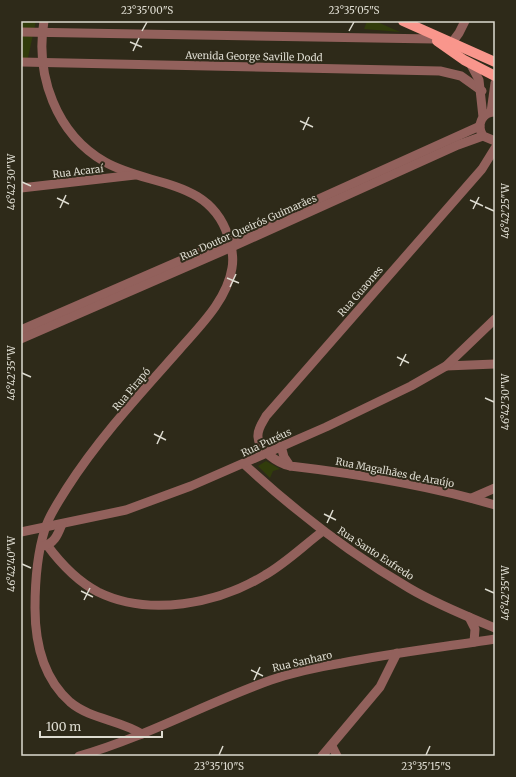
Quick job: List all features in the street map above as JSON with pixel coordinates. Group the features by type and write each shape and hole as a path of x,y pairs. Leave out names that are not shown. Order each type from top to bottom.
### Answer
{"main road":[{"path":"403,21 450,45 470,63 495,76"},
{"path":"421,30 434,39 495,62"}],"street":[{"path":"44,21 41,62 51,98 63,122 72,135 87,149 105,162 182,188 203,200 222,220 231,243"},
{"path":"450,45 465,21"},
{"name":"Avenida George Saville Dodd","path":"21,32 434,39"},
{"name":"Avenida George Saville Dodd","path":"21,62 440,71 461,76 482,91"},
{"path":"470,63 479,80 482,91 481,122 483,136 495,141"},
{"path":"493,112 495,83"},
{"name":"Rua Doutor Queirós Guimarães","path":"231,243 481,122 493,112"},
{"name":"Rua Doutor Queirós Guimarães","path":"21,339 35,328 458,145 483,136"},
{"name":"Rua Guaones","path":"267,452 258,438 260,426 266,416 482,169 495,148"},
{"name":"Rua Acaraí","path":"21,188 138,174"},
{"name":"Rua Pirapó","path":"142,734 121,723 79,709 69,701 50,678 41,656 35,625 35,591 44,545 45,527 61,497 81,466 217,304 224,293 232,269 231,243"},
{"name":"Rua Puréus","path":"21,532 126,510 244,464 267,452 326,427 396,393 446,366 495,319"},
{"path":"21,322 35,328"},
{"name":"Rua Doutor Queirós Guimarães","path":"21,330 35,328"},
{"path":"446,366 495,364"},
{"path":"281,446 284,457 290,466"},
{"name":"Rua Magalhães de Araújo","path":"267,452 280,463 290,466 369,476 472,498 495,505"},
{"name":"Rua Santo Eufredo","path":"244,464 276,494 323,531 367,562 410,589 495,628"},
{"path":"472,498 495,488"},
{"name":"Rua Pirapó","path":"44,545 56,537 62,524"},
{"path":"44,545 72,574 98,592 133,603 158,605 201,600 240,588 270,572 293,556 323,531"},
{"path":"469,617 475,629 474,642"},
{"name":"Rua Sanharo","path":"79,756 122,743 271,680 316,668 397,653 495,639"},
{"path":"322,756 332,746 380,687 397,653"},
{"path":"332,746 337,756"}],"green space":[{"path":"21,21 36,21 27,62 21,60"},
{"path":"367,21 375,21 400,32 364,29"},
{"path":"266,461 280,469 273,471 270,478 258,466"}]}
